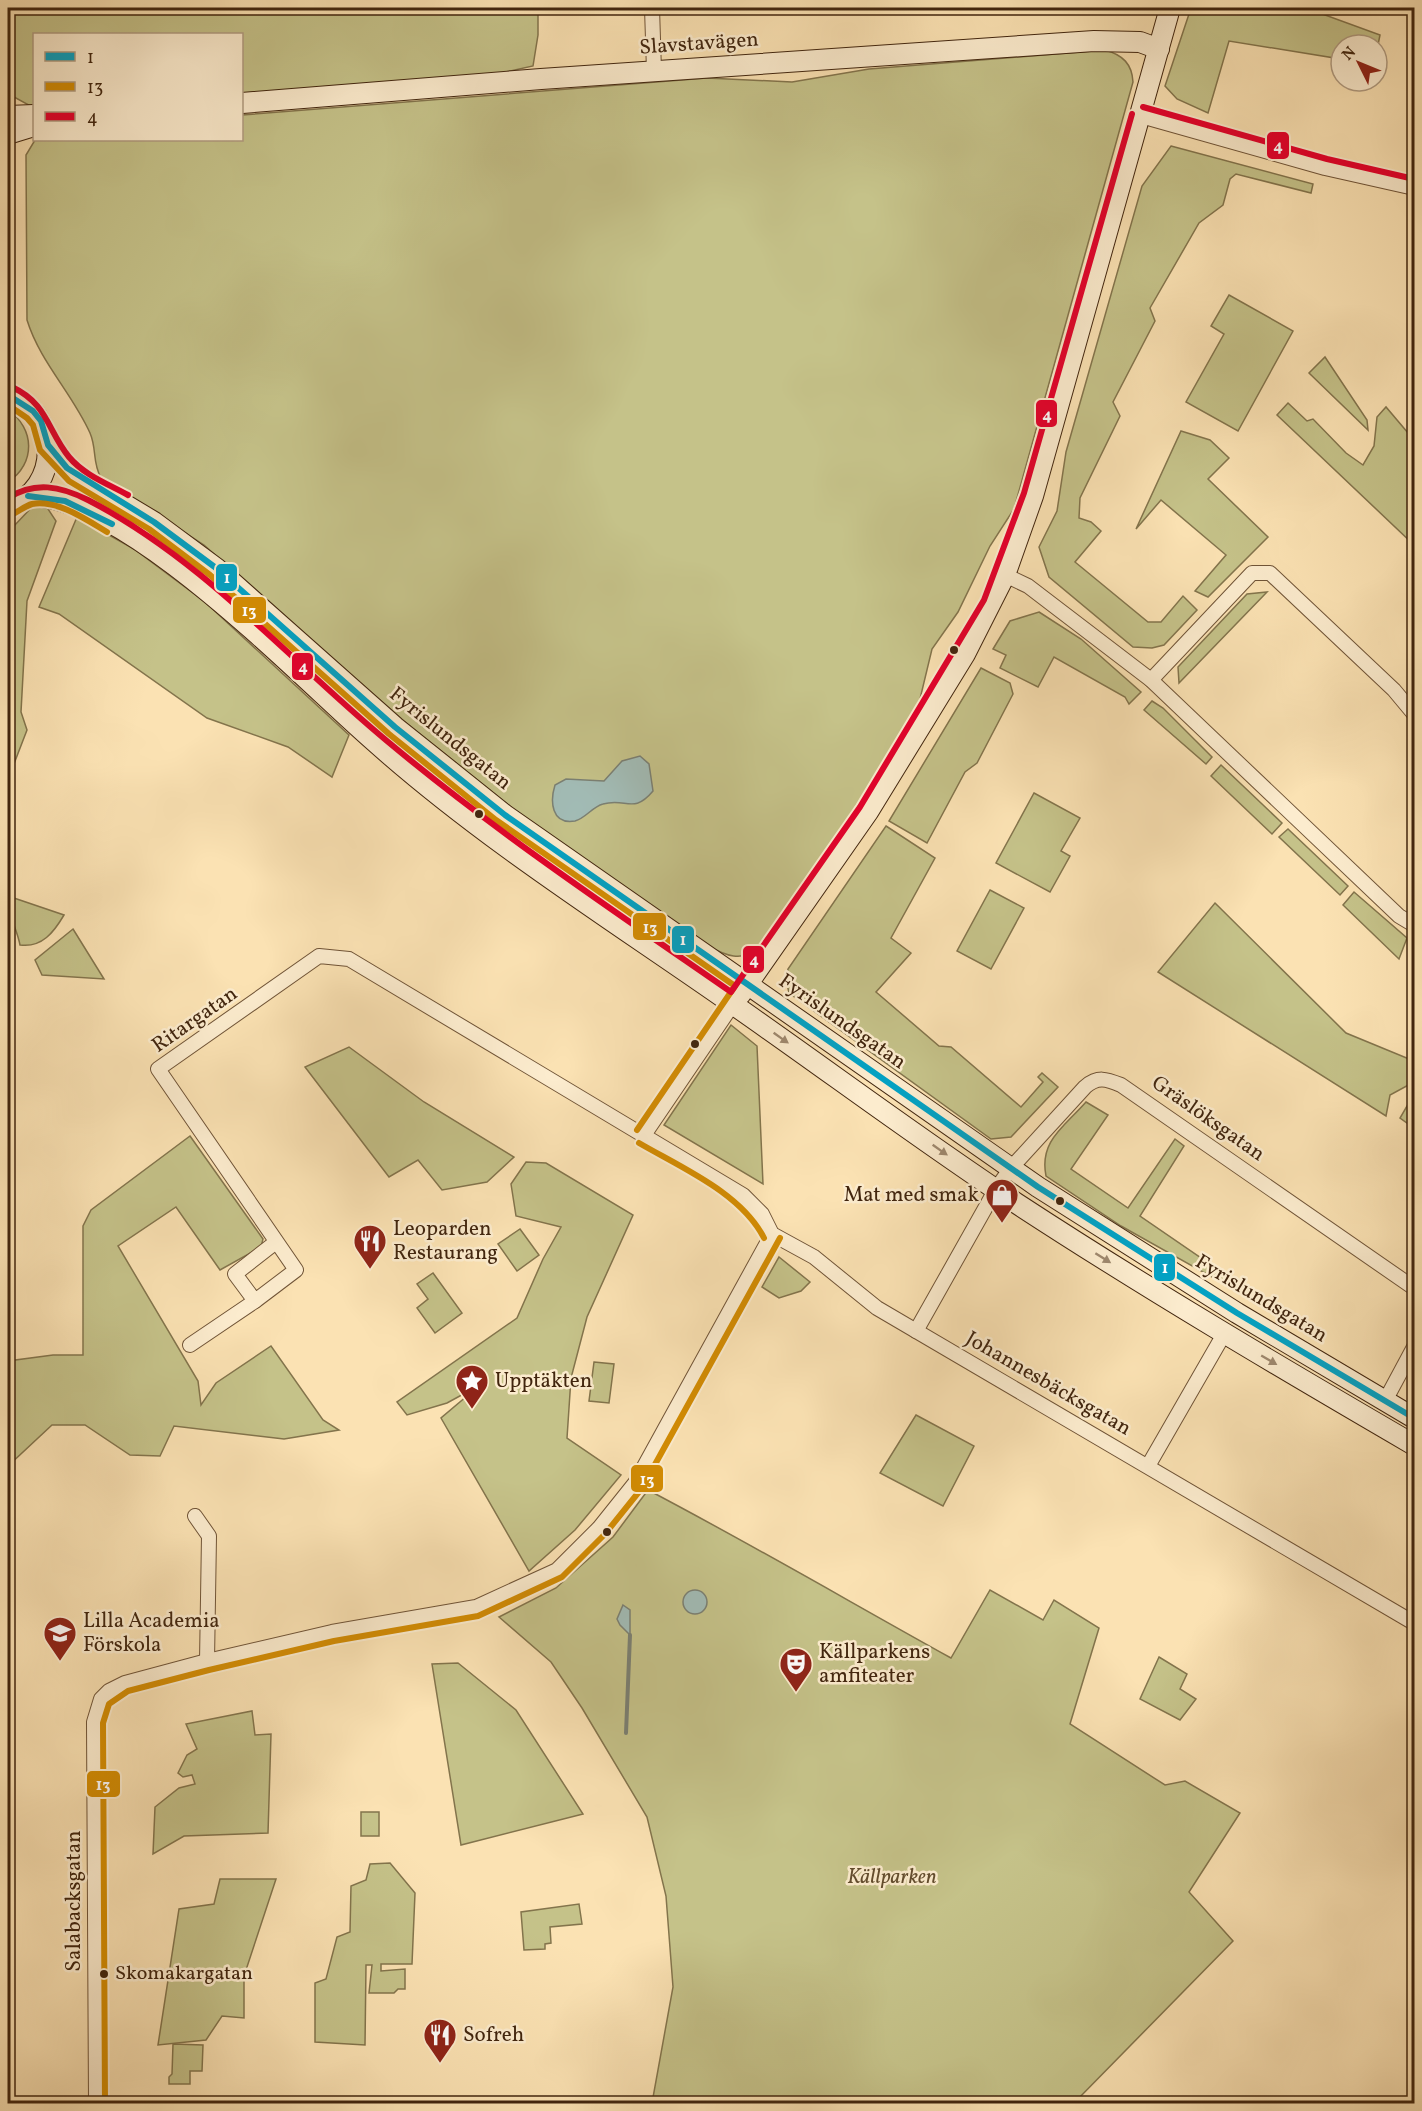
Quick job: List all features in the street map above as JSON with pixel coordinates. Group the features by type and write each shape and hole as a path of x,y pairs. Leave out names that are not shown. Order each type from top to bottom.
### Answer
{"main road":[{"path":"733,1004 867,812 965,654 1005,575 1033,496 1170,8"},
{"name":"Slavstavägen","path":"243,103 654,71 1094,41 1140,42 1160,49"},
{"path":"8,116 33,115"},
{"path":"8,134 33,126"},
{"path":"9,393 33,411 41,421 48,445 46,467 36,488 14,506"},
{"name":"Fyrislundsgatan","path":"48,445 74,474 154,522 216,568 395,727 502,813 1011,1168 1237,1313 1414,1418"},
{"path":"14,506 49,497 83,507 157,554 203,588 378,745 500,842 996,1189 1224,1334 1414,1445"}],"street":[{"path":"652,8 654,71"},
{"path":"1141,116 1325,168 1414,188"},
{"path":"1151,680 1252,573 1270,573 1394,690 1414,714"},
{"path":"1005,575 1028,586 1151,680 1399,916 1414,925"},
{"name":"Ritargatan","path":"190,1345 255,1301 296,1269 158,1069 319,956 339,957"},
{"name":"Johannesbäcksgatan","path":"339,957 349,959 743,1195 762,1214 772,1233 814,1257 877,1308 1414,1623"},
{"path":"644,1135 733,1004"},
{"name":"Gräslöksgatan","path":"916,1331 996,1189 1011,1168 1093,1080 1110,1080 1121,1085 1414,1288"},
{"path":"195,1516 209,1536 207,1660 332,1632 476,1607 557,1570 599,1528 635,1482 772,1233"},
{"path":"255,1301 234,1274 276,1242"},
{"path":"1148,1466 1224,1334"},
{"path":"1384,1401 1414,1347"},
{"name":"Salabacksgatan","path":"96,2103 93,1732 95,1714 101,1699 119,1685 207,1660"}],"green space":[{"path":"11,8 538,8 538,35 533,66 483,77 243,97 243,33 33,33 33,107 14,97 10,86"},
{"path":"1191,8 1306,8 1375,33 1329,33 1329,57 1229,41 1208,113 1177,99 1165,86"},
{"path":"1105,50 1125,61 1131,70 1133,82 1014,509 990,546 958,612 932,649 920,699 860,806 763,947 748,955 734,956 719,952 704,944 512,808 404,721 204,545 101,478 96,466 90,433 83,418 40,350 27,320 26,155 34,141 243,141 243,115 707,78 792,82 869,69"},
{"path":"1171,146 1313,184 1311,193 1236,174 1230,179 1223,205 1199,223 1150,308 1155,321 1113,402 1120,416 1080,498 1079,518 1091,522 1101,531 1075,562 1148,622 1161,622 1183,596 1197,610 1164,645 1152,648 1133,647 1049,577 1039,547 1057,511 1066,452 1142,186"},
{"path":"1229,295 1293,331 1238,431 1186,402 1224,334 1211,326"},
{"path":"1325,357 1367,420 1368,430 1309,373"},
{"path":"1288,403 1307,421 1313,419 1346,453 1363,465 1374,446 1377,417 1386,407 1414,440 1414,545 1277,415"},
{"path":"8,410 23,426 29,446 24,466 8,482"},
{"path":"1181,431 1210,440 1229,458 1208,479 1268,537 1208,597 1195,591 1226,555 1161,500 1136,529"},
{"path":"46,506 56,521 27,601 21,712 27,730 12,769 8,770 8,594 13,527 32,507"},
{"path":"77,517 134,549 205,602 349,735 332,777 288,747 207,718 59,614 39,607"},
{"path":"1267,592 1179,683 1178,667 1247,594"},
{"path":"1039,612 1081,639 1141,692 1129,704 1125,697 1054,657 1038,687 1000,668 1006,655 993,649 1010,621"},
{"path":"981,668 1010,683 1013,694 977,763 965,772 927,843 889,821"},
{"path":"1152,701 1163,708 1212,757 1206,764 1144,710"},
{"path":"1221,765 1282,823 1272,834 1211,776"},
{"path":"1034,793 1080,818 1061,851 1070,856 1050,892 996,863"},
{"path":"886,826 935,858 891,938 911,953 876,992 939,1046 951,1047 1021,1107 1043,1082 1038,1077 1042,1073 1058,1087 1011,1137 991,1139 789,993 786,979 788,969"},
{"path":"1288,829 1348,886 1340,895 1279,837"},
{"path":"990,890 1024,908 991,969 957,951"},
{"path":"1354,892 1407,938 1399,959 1343,905"},
{"path":"8,896 64,915 46,938 35,944 20,945 9,909"},
{"path":"1215,903 1346,1033 1414,1061 1414,1082 1390,1095 1386,1116 1158,972"},
{"path":"73,929 104,979 42,975 35,960"},
{"path":"731,1025 757,1046 763,1184 664,1125"},
{"path":"349,1047 424,1102 514,1157 487,1182 442,1190 418,1160 389,1177 305,1067"},
{"path":"1414,1094 1414,1128 1400,1118"},
{"path":"1086,1102 1108,1115 1071,1169 1128,1208 1175,1139 1184,1146 1140,1216 1255,1295 1253,1300 1121,1226 1046,1176 1046,1153 1050,1144 1055,1135"},
{"path":"190,1136 263,1239 261,1247 220,1270 176,1207 118,1246 198,1381 201,1405 216,1383 271,1346 323,1420 339,1430 284,1439 174,1426 160,1456 130,1455 85,1425 52,1425 8,1466 8,1361 53,1355 83,1355 83,1226 91,1210"},
{"path":"526,1162 546,1163 633,1215 587,1317 571,1378 567,1438 621,1475 575,1530 529,1571 441,1418 480,1385 447,1403 407,1415 397,1402 517,1318 543,1259 561,1227 516,1216 511,1184"},
{"path":"520,1229 539,1255 517,1271 498,1244"},
{"path":"779,1257 810,1282 801,1291 779,1298 762,1287"},
{"path":"433,1273 462,1313 435,1333 417,1308 428,1299 417,1284"},
{"path":"594,1362 614,1364 609,1403 589,1401"},
{"path":"916,1415 974,1446 943,1506 880,1473"},
{"name":"Källparken","path":"648,1490 951,1658 990,1590 1043,1620 1054,1600 1099,1628 1070,1724 1165,1785 1185,1781 1240,1813 1189,1892 1233,1941 1074,2103 652,2103 673,1987 666,1896 647,1817 582,1708 551,1662 499,1617 556,1588 613,1537"},
{"path":"1159,1657 1187,1674 1180,1689 1196,1699 1180,1720 1140,1699"},
{"path":"458,1663 516,1710 583,1814 461,1845 432,1664"},
{"path":"252,1711 255,1735 271,1734 268,1833 184,1836 153,1854 155,1807 179,1788 195,1784 192,1775 183,1777 178,1773 187,1755 197,1749 186,1724"},
{"path":"361,1812 379,1812 379,1836 361,1836"},
{"path":"390,1863 415,1893 412,1964 381,1964 381,1971 405,1969 405,1989 398,1989 394,1993 369,1993 372,1965 366,1965 365,2045 315,2042 315,1983 326,1979 337,1937 350,1932 351,1886 366,1880 370,1864"},
{"path":"220,1879 276,1879 244,1976 244,2018 222,2016 206,2040 158,2045 179,1909 214,1904"},
{"path":"579,1904 582,1924 550,1927 551,1943 545,1944 545,1949 524,1950 521,1912"},
{"path":"173,2044 203,2045 202,2071 190,2071 190,2084 169,2084 169,2077 172,2074"}],"water":[{"path":"640,756 649,764 653,791 646,798 634,804 611,802 603,804 575,821 567,821 557,816 553,804 555,785 566,779 604,781 622,761"},
{"path":"695,1590 700,1591 706,1597 706,1607 700,1613 695,1614 690,1613 684,1607 683,1602 684,1597 690,1591"},
{"path":"623,1605 630,1610 630,1635 617,1619"}],"waterway":[{"path":"626,1733 630,1635"}],"transit line":[{"name":"4","path":"1143,107 1327,159 1414,179"},
{"name":"4","path":"8,498 38,487 67,491 130,524 170,551 244,612 350,710 428,775 556,870 731,992 860,807 984,600 1024,493 1132,114"},
{"name":"4","path":"12,387 33,401 75,463 97,479 128,495"},
{"name":"1","path":"8,395 33,411 41,421 48,445 67,468 154,522 216,568 395,727 505,815 1038,1187 1237,1313 1414,1418"},
{"name":"13","path":"8,405 33,425 40,450 69,481 149,529 210,575 389,734 496,820 735,986 637,1130"},
{"name":"1","path":"28,496 65,501 112,524"},
{"name":"13","path":"11,515 32,504 42,503 61,507 107,532"},
{"name":"13","path":"639,1143 726,1195 754,1222 764,1238"},
{"name":"13","path":"105,2104 103,1723 109,1704 128,1691 209,1670 334,1641 478,1616 562,1577 605,1534 642,1488 780,1238"}],"place":[{"name":"Mat med smak","path":"1002,1224"},
{"name":"Leoparden Restaurang","path":"370,1270"},
{"name":"Upptäkten","path":"472,1410"},
{"name":"Lilla Academia Förskola","path":"60,1662"},
{"name":"Källparkens amfiteater","path":"796,1693"},
{"name":"Skomakargatan","path":"104,1974"},
{"name":"Sofreh","path":"440,2064"}]}
